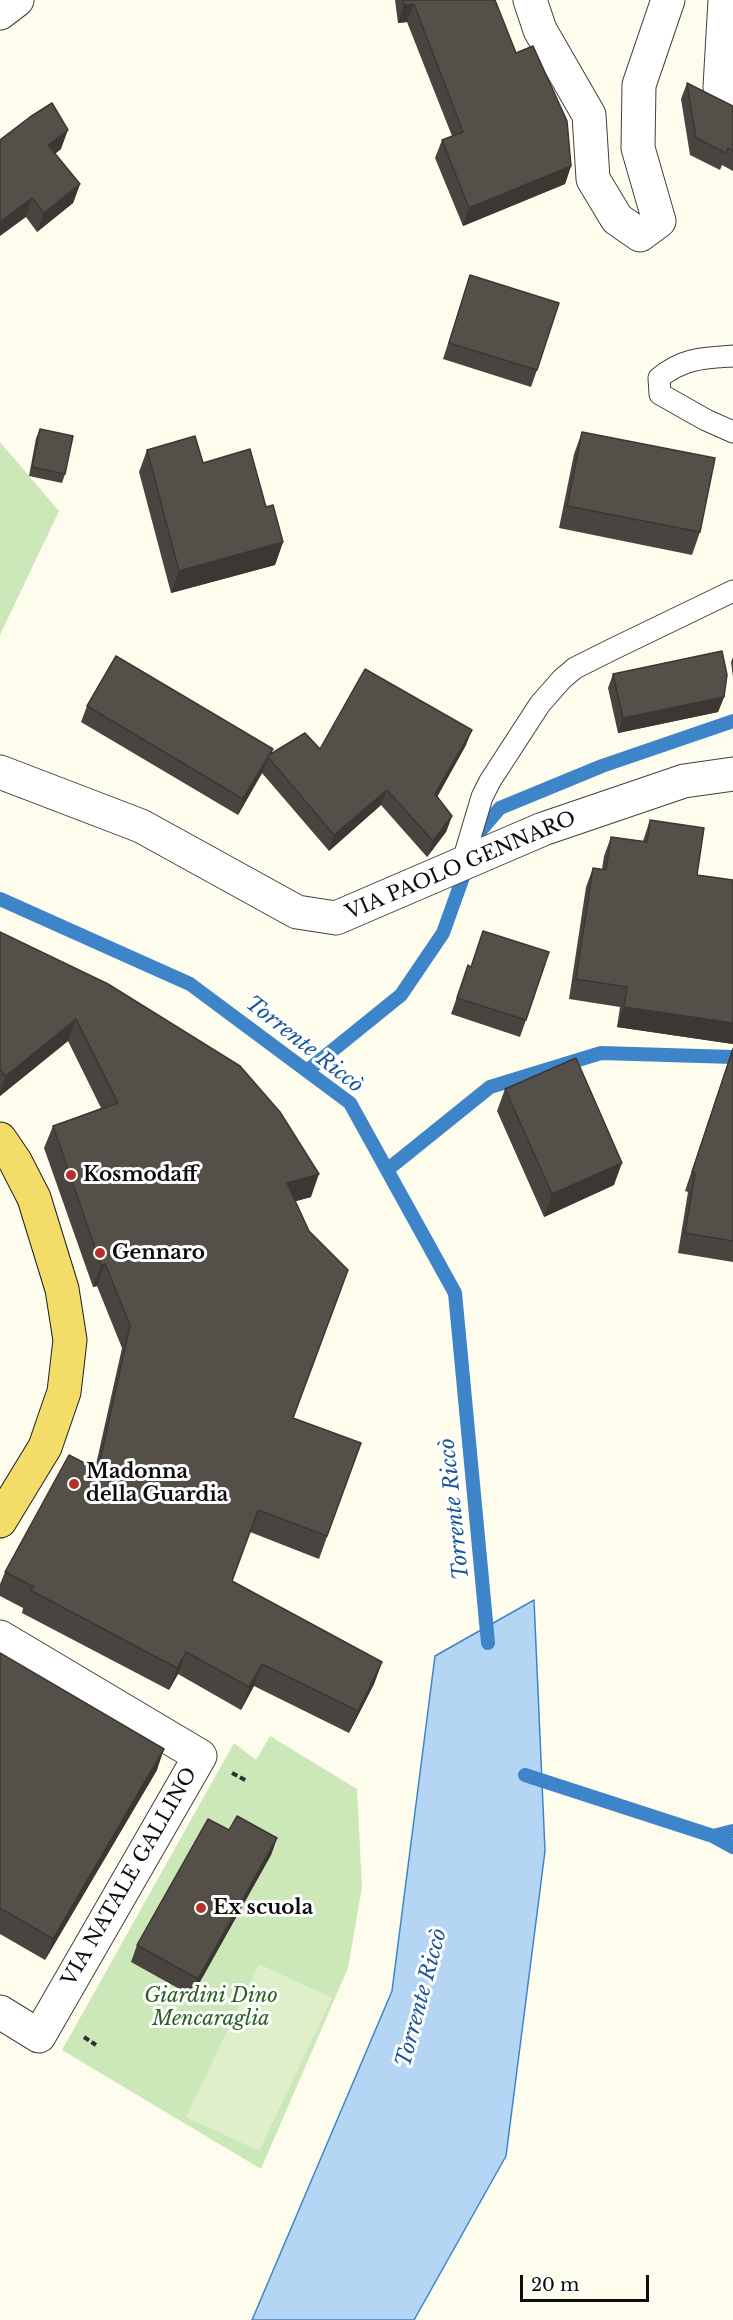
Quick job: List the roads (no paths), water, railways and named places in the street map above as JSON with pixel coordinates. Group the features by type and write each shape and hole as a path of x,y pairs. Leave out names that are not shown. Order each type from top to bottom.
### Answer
{"main road":[{"path":"0,1139 15,1161 34,1198 62,1289 70,1341 64,1392 45,1447 0,1521"}],"street":[{"path":"0,13 17,0"},
{"path":"530,0 540,30 589,115 593,180 617,219 640,236 659,221 638,148 639,85 668,0"},
{"path":"725,0 720,87 733,100"},
{"name":"VIA PAOLO GENNARO","path":"0,772 141,826 297,912 336,918 543,829 673,784 733,774"},
{"name":"VIA NATALE GALLINO","path":"0,1636 200,1756 39,2036 0,2012"}],"lane":[{"path":"733,356 688,360 672,367 659,378 660,394 706,420 733,432"},
{"path":"462,864 482,797 490,781 540,704 562,679 575,668 733,591"}],"water":[{"path":"534,1600 545,1851 506,2156 414,2320 252,2320 392,1991 435,1656"}],"waterway":[{"path":"477,840 481,830 500,808 602,766 733,721"},
{"path":"307,1071 401,995 443,933 467,866"},
{"name":"Torrente Riccò","path":"0,899 190,984 350,1103 455,1293 488,1643"},
{"path":"387,1170 490,1087 601,1053 733,1057"},
{"path":"525,1775 713,1836 733,1847"},
{"path":"713,1836 733,1831"}],"place":[{"name":"Kosmodaff","path":"71,1175"},
{"name":"Gennaro","path":"100,1253"},
{"name":"Madonna della Guardia","path":"74,1484"},
{"name":"Ex scuola","path":"201,1908"}],"park label":[{"name":"Giardini Dino Mencaraglia","path":"211,2008"}]}
